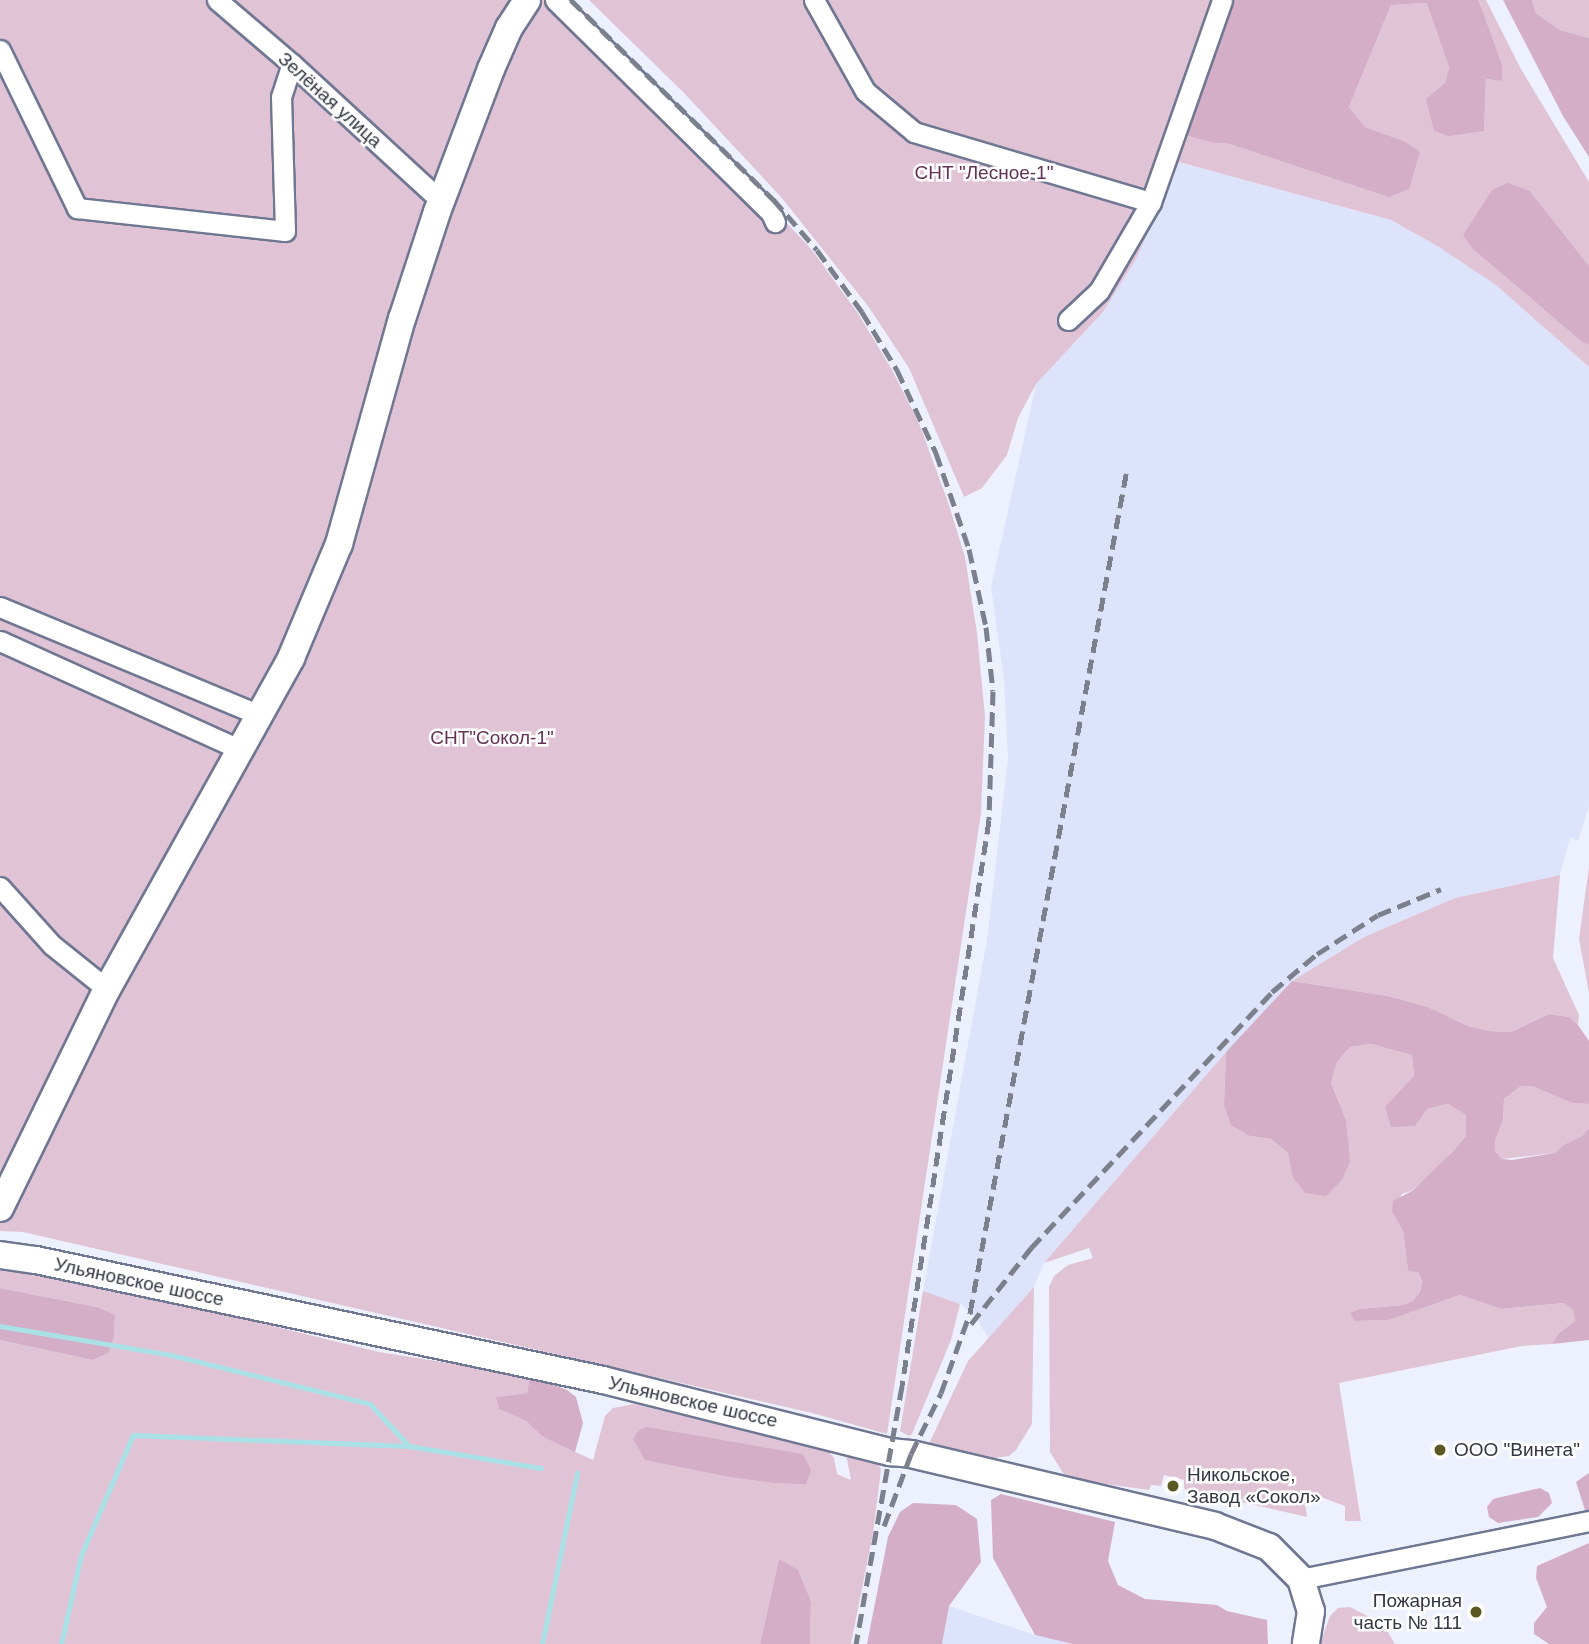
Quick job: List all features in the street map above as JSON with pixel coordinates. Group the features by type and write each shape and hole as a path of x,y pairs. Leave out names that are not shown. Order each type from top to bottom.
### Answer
{"main road":[{"path":"0,1208 107,989 291,658 339,544 402,319 442,202 491,69 509,28 527,0"},
{"name":"Ульяновское шоссе","path":"0,1255 36,1260 603,1380 890,1452 911,1454 1215,1526 1269,1547 1301,1578 1311,1611 1306,1644"}],"street":[{"name":"Зелёная улица","path":"217,0 292,64 442,202"},
{"path":"555,0 771,212 775,222"},
{"path":"814,0 865,91 914,132 1151,202"},
{"path":"1068,320 1099,291 1151,202 1222,0"},
{"path":"0,50 77,208 285,231 281,97 292,64"},
{"path":"0,607 260,715"},
{"path":"0,641 241,750"},
{"path":"0,887 52,945 107,989"},
{"path":"1301,1578 1589,1521"}],"shaded area":[{"path":"1222,0 1478,0 1502,64 1502,81 1486,79 1484,131 1449,136 1434,131 1426,99 1445,83 1449,67 1427,3 1391,5 1349,107 1365,127 1404,141 1420,152 1409,189 1389,197 1231,144 1215,143 1178,133"},
{"path":"1503,0 1532,0 1536,13 1560,30 1589,38 1589,157 1563,116"},
{"path":"1178,162 1391,220 1497,285 1589,367 1589,806 1578,841 1570,837 1560,875 1455,898 1364,937 1292,981 1226,1052 1044,1263 1034,1287 989,1339 975,1316 960,1304 923,1291 987,940 1008,758 1004,680 991,587 1036,384 1103,312 1136,259"},
{"path":"1508,183 1530,191 1589,266 1589,345 1582,342 1474,250 1463,235 1492,190"},
{"path":"1292,981 1388,996 1428,1007 1468,1026 1489,1031 1511,1032 1549,1014 1570,1017 1578,1025 1589,1041 1589,1104 1572,1103 1532,1086 1521,1086 1504,1099 1503,1120 1495,1141 1495,1151 1502,1159 1512,1160 1555,1153 1563,1145 1582,1136 1589,1128 1589,1340 1552,1344 1559,1333 1575,1321 1573,1310 1564,1303 1501,1309 1460,1295 1389,1320 1355,1321 1350,1313 1360,1309 1403,1305 1413,1301 1420,1292 1422,1282 1419,1273 1408,1270 1403,1231 1392,1212 1393,1201 1412,1191 1466,1136 1466,1115 1448,1104 1427,1109 1415,1126 1391,1127 1385,1107 1414,1076 1412,1055 1371,1044 1350,1047 1337,1062 1331,1083 1346,1120 1350,1161 1342,1180 1326,1196 1305,1193 1292,1176 1288,1153 1271,1139 1250,1136 1231,1125 1224,1105 1226,1052"},
{"path":"0,1288 97,1307 115,1315 114,1337 108,1353 92,1360 0,1340"},
{"path":"530,1376 567,1390 576,1397 583,1423 575,1452 543,1437 526,1421 499,1409 496,1397 527,1393"},
{"path":"647,1427 803,1454 811,1470 806,1484 776,1483 645,1460 633,1439 639,1430"},
{"path":"1589,1473 1589,1511 1585,1510 1576,1482"},
{"path":"1540,1488 1549,1493 1552,1503 1538,1517 1498,1523 1489,1517 1487,1507 1493,1499"},
{"path":"1001,1494 1115,1522 1108,1561 1118,1585 1145,1599 1217,1605 1227,1611 1267,1620 1268,1644 1073,1644 1035,1635 993,1558 991,1500"},
{"path":"913,1503 956,1505 977,1519 981,1562 949,1606 942,1644 867,1644 888,1537 900,1512"},
{"path":"1589,1543 1589,1644 1549,1644 1534,1634 1534,1623 1547,1607 1536,1578 1537,1566"},
{"path":"779,1559 798,1570 811,1602 810,1644 760,1644"},
{"path":"949,1606 1035,1635 1073,1644 942,1644"}],"green space":[{"name":"СНТ\"Сокол-1\"","path":"0,0 562,0 769,204 812,250 857,312 891,368 919,423 949,505 965,557 977,633 985,716 981,813 887,1434 812,1413 23,1232 0,1231"},
{"name":"СНТ \"Лесное-1\"","path":"589,0 1222,0 1215,143 1231,144 1404,141 1365,127 1349,107 1391,5 1428,3 1449,67 1445,83 1484,131 1486,79 1502,81 1502,64 1478,0 1486,0 1521,69 1589,182 1589,266 1530,191 1474,250 1582,342 1589,345 1589,367 1496,285 1439,247 1391,220 1179,162 1136,259 1103,312 1036,384 1018,418 1007,455 982,488 964,497 909,368 868,306 781,197 684,93"},
{"path":"1532,0 1589,0 1589,38 1560,30 1536,13"},
{"path":"1589,867 1589,993 1579,939"},
{"path":"1560,875 1553,958 1579,1015 1578,1025 1570,1017 1549,1014 1511,1032 1489,1031 1468,1026 1428,1007 1388,996 1292,981 1364,937 1455,898"},
{"path":"1371,1044 1412,1055 1414,1076 1401,1092 1427,1109 1448,1104 1466,1115 1466,1136 1438,1167 1411,1191 1402,1194 1392,1212 1403,1231 1408,1269 1419,1273 1422,1282 1420,1292 1413,1301 1403,1305 1360,1309 1355,1321 1389,1320 1460,1295 1501,1309 1564,1303 1573,1310 1575,1321 1559,1333 1552,1344 1522,1346 1339,1383 1361,1521 1345,1521 1345,1506 1310,1493 1305,1503 1307,1517 1184,1489 1184,1480 1164,1475 1161,1486 1151,1485 1149,1490 1077,1480 1063,1473 1050,1452 1049,1287 1054,1276 1068,1265 1093,1258 1089,1248 1044,1263 1226,1052 1224,1105 1250,1136 1271,1139 1288,1153 1292,1176 1346,1120 1331,1083 1337,1062 1350,1047"},
{"path":"1521,1086 1532,1086 1572,1103 1589,1104 1589,1128 1582,1136 1563,1145 1555,1153 1502,1159 1495,1151 1495,1140 1503,1120 1504,1099"},
{"path":"0,1268 97,1283 379,1352 530,1376 527,1393 497,1397 499,1409 526,1421 543,1437 593,1460 605,1416 613,1408 634,1404 828,1451 834,1458 837,1474 851,1480 846,1454 878,1461 881,1470 873,1533 851,1644 810,1644 811,1601 779,1559 760,1644 0,1644 0,1340 92,1360 114,1337 115,1316 97,1307 0,1288"},
{"path":"1034,1287 1032,1424 1016,1450 1009,1456 988,1459 927,1448 968,1361"},
{"path":"923,1291 960,1304 951,1340 909,1436 900,1431"},
{"path":"1350,1607 1383,1624 1395,1644 1320,1644 1330,1616 1338,1608"}],"waterway":[{"path":"0,1326 171,1355 370,1404 409,1446"},
{"path":"61,1644 81,1555 133,1435 409,1446 541,1468"},
{"path":"542,1644 577,1473"}],"railway":[{"path":"571,0 773,199 817,250 862,312 897,370 936,453 969,549 986,627 993,691 989,820 902,1386 856,1644"},
{"path":"884,1526 911,1454 941,1393 970,1313 1127,469"},
{"path":"971,1324 1031,1248 1272,992 1317,954 1378,915 1441,889"}],"place":[{"name":"ООО \"Винета\"","path":"1440,1450"},
{"name":"Никольское, Завод «Сокол»","path":"1173,1486"},
{"name":"Пожарная часть № 111","path":"1476,1612"}]}
